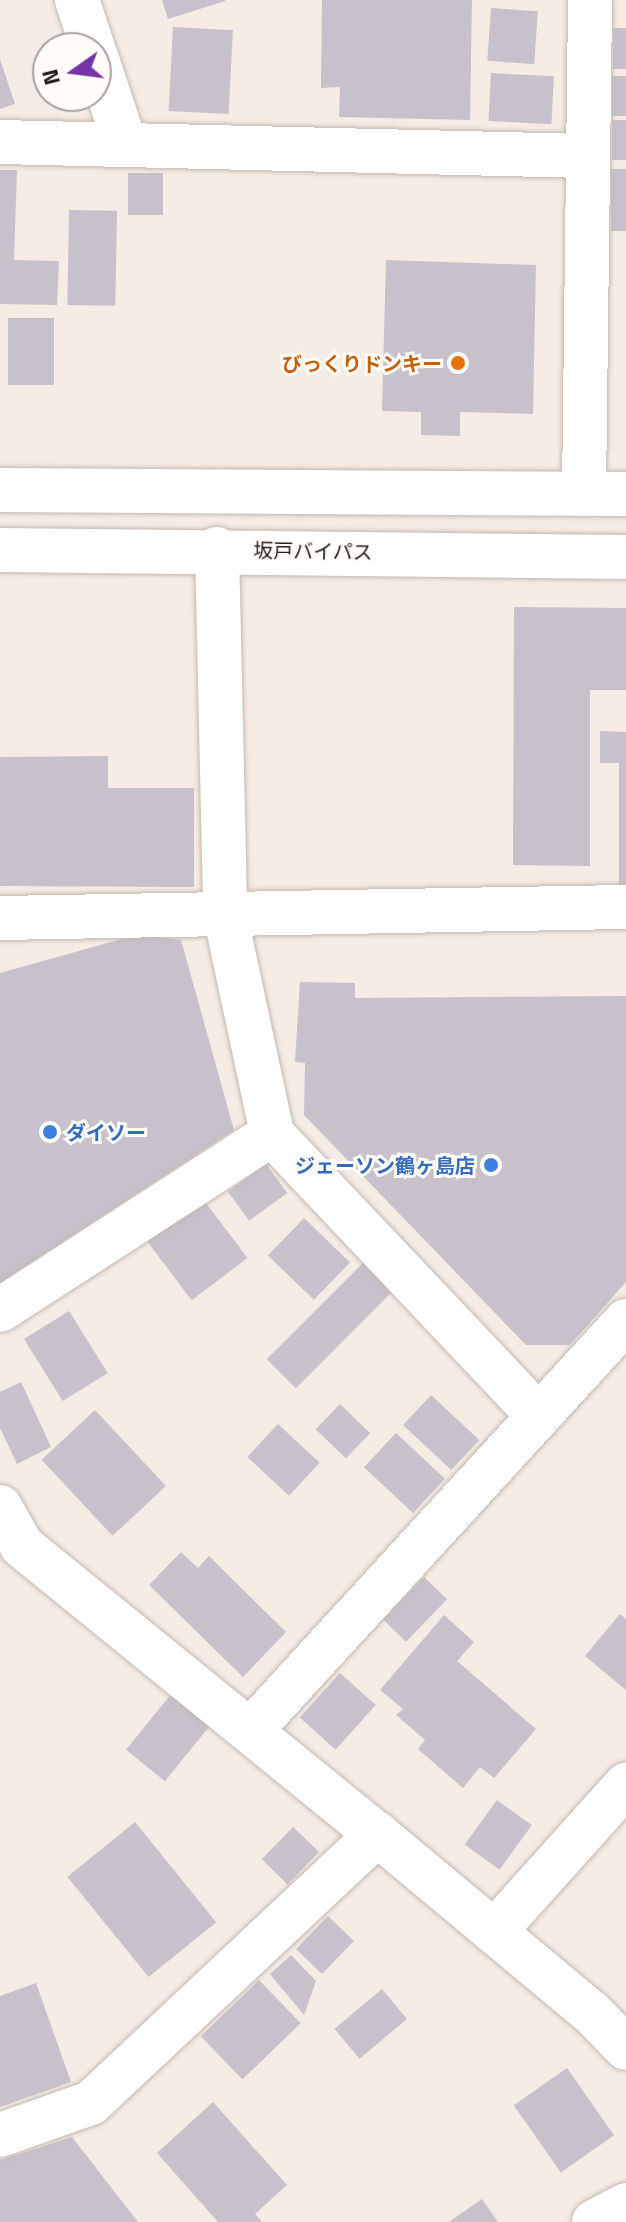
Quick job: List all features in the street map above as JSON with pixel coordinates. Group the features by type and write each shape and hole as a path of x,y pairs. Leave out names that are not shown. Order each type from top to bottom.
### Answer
{"main road":[{"path":"77,0 88,32"},
{"path":"0,490 605,494 585,156 590,0"},
{"path":"112,105 125,144"},
{"path":"0,142 585,156"},
{"path":"217,549 225,914 272,1134 538,1415"},
{"name":"坂戸バイパス","path":"0,550 217,549 626,557"},
{"path":"0,918 626,907"},
{"path":"0,1310 272,1134"},
{"path":"251,1730 626,1321"},
{"path":"0,1507 11,1554 251,1730 591,2012 626,2048"},
{"path":"494,1932 626,1785"},
{"path":"0,2135 91,2103 377,1834"},
{"path":"594,2222 626,2205"}],"building":[{"path":"162,0 225,0 225,1 168,19"},
{"path":"322,0 472,0 470,120 339,117 340,87 321,88"},
{"path":"491,8 538,11 534,64 487,61"},
{"path":"173,27 233,30 229,114 169,111"},
{"path":"613,28 626,28 626,69 613,69"},
{"path":"0,59 15,104 0,109"},
{"path":"491,73 554,76 551,124 488,121"},
{"path":"612,76 626,76 626,116 612,116"},
{"path":"612,120 626,120 626,160 612,160"},
{"path":"611,169 626,169 626,231 611,231"},
{"path":"0,170 17,170 14,260 59,261 57,305 0,304"},
{"path":"128,173 163,173 163,215 128,215"},
{"path":"69,210 117,211 115,306 67,305"},
{"path":"386,260 536,265 533,414 460,412 460,436 421,435 421,412 382,411"},
{"path":"8,318 54,318 54,385 8,385"},
{"path":"514,607 626,608 626,690 590,690 590,866 513,865"},
{"path":"600,731 626,732 626,885 619,885 619,763 600,763"},
{"path":"108,756 108,788 194,788 194,887 0,886 0,757"},
{"path":"136,935 181,940 234,1130 0,1283 0,973"},
{"path":"300,982 355,983 355,998 626,996 626,1282 570,1345 526,1345 304,1115 305,1063 295,1062"},
{"path":"266,1164 287,1193 249,1221 228,1192"},
{"path":"203,1199 248,1258 192,1300 147,1241"},
{"path":"304,1218 350,1262 314,1300 268,1255"},
{"path":"363,1263 392,1292 296,1388 267,1359"},
{"path":"69,1311 108,1373 63,1401 24,1339"},
{"path":"21,1382 51,1447 17,1464 0,1428 0,1392"},
{"path":"431,1395 479,1440 451,1470 403,1425"},
{"path":"340,1404 370,1433 346,1458 316,1429"},
{"path":"95,1410 166,1486 113,1536 42,1460"},
{"path":"278,1424 320,1463 289,1496 247,1457"},
{"path":"396,1433 445,1479 413,1513 364,1467"},
{"path":"181,1552 198,1568 209,1556 286,1632 243,1677 149,1585"},
{"path":"424,1577 447,1599 406,1642 383,1619"},
{"path":"620,1614 626,1619 626,1690 585,1656"},
{"path":"444,1615 474,1642 457,1661 536,1729 494,1778 480,1767 463,1788 418,1749 425,1740 396,1715 403,1709 380,1690"},
{"path":"340,1673 376,1705 336,1750 300,1718"},
{"path":"172,1693 211,1724 165,1781 126,1750"},
{"path":"497,1800 532,1825 499,1870 465,1844"},
{"path":"135,1822 216,1922 149,1977 67,1877"},
{"path":"293,1827 319,1852 288,1884 262,1859"},
{"path":"328,1916 354,1941 322,1974 296,1949"},
{"path":"291,1955 316,1981 304,2015 270,1974"},
{"path":"259,1980 301,2023 242,2079 201,2036"},
{"path":"36,1983 71,2082 0,2107 0,1996"},
{"path":"382,1989 407,2019 360,2059 335,2029"},
{"path":"567,2068 614,2135 561,2172 514,2105"},
{"path":"213,2102 287,2185 255,2214 262,2222 218,2222 157,2153"},
{"path":"72,2137 138,2222 0,2222 0,2160"},
{"path":"482,2199 498,2222 449,2222"}],"place":[{"name":"びっくりドンキー","path":"458,363"},
{"name":"ダイソー","path":"50,1132"},
{"name":"ジェーソン鶴ヶ島店","path":"491,1165"}]}
